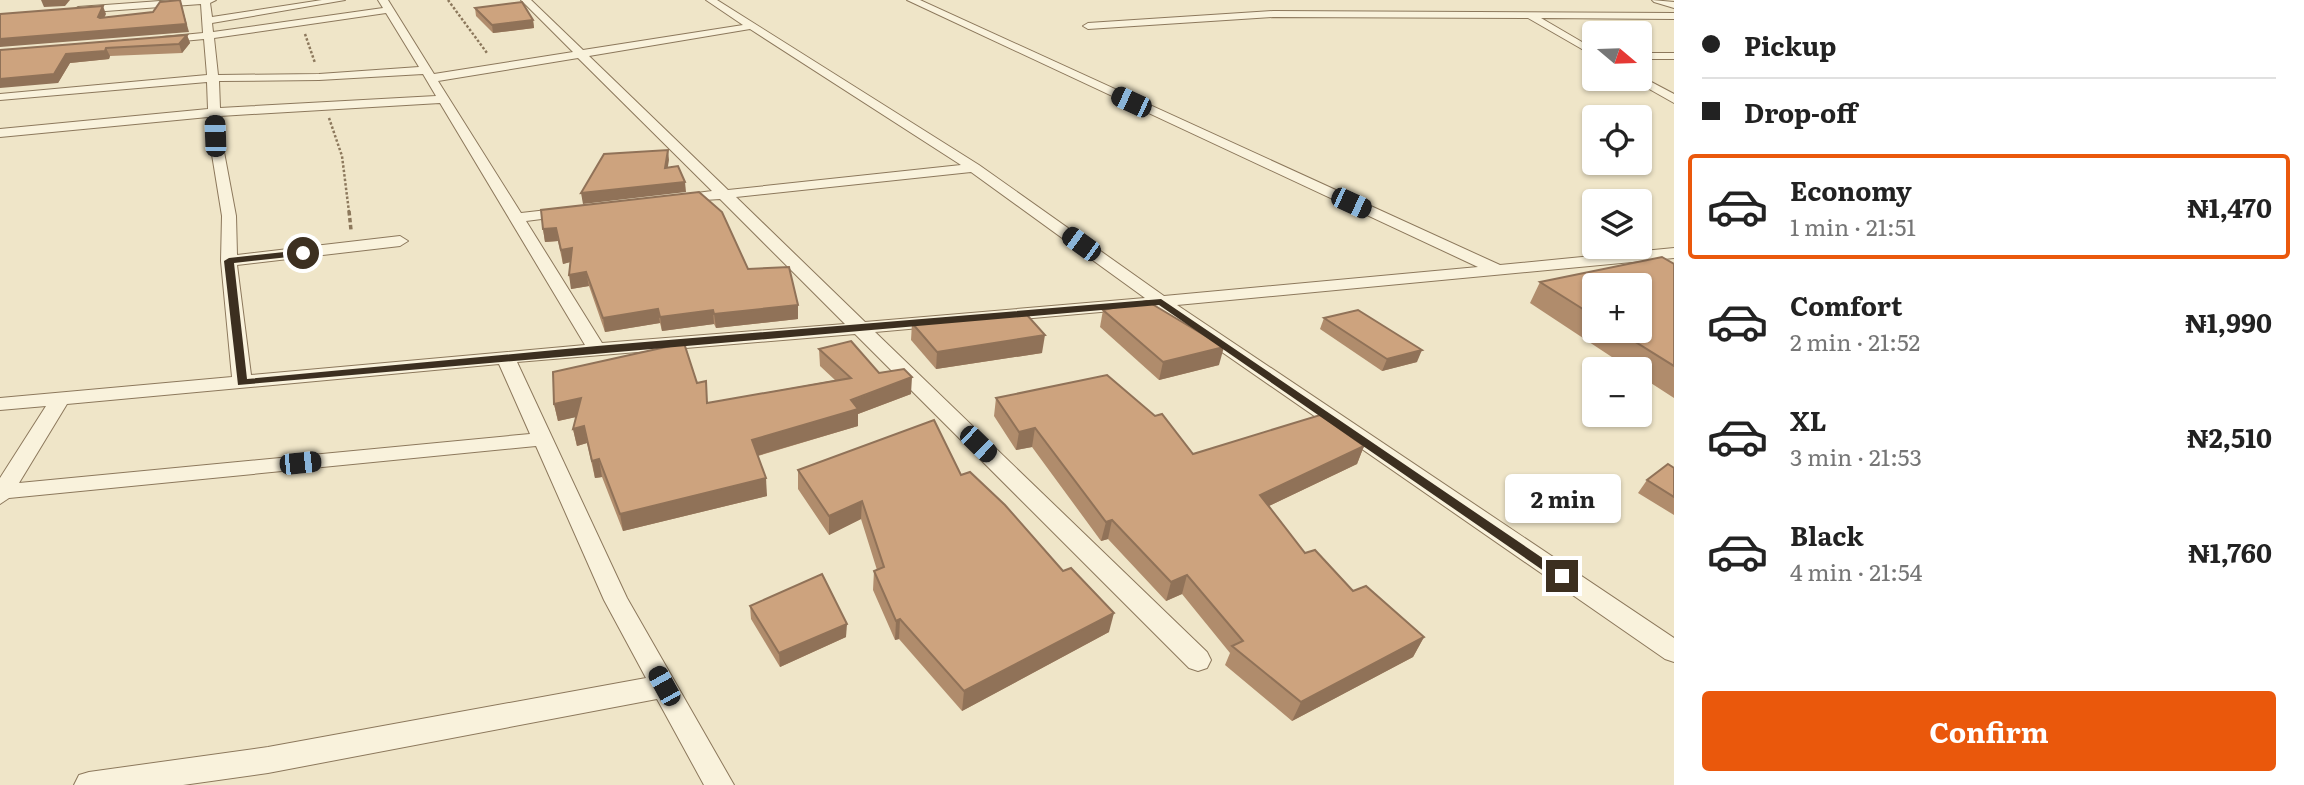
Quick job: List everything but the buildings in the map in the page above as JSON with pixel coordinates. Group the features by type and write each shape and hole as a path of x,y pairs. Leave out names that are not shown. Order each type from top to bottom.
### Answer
{"street":[{"path":"205,0 215,136 229,216 229,261 242,383"},
{"path":"68,11 211,0"},
{"path":"207,21 340,0"},
{"path":"526,0 1198,660"},
{"path":"710,0 974,168 1161,302 1674,652"},
{"path":"912,0 1498,270"},
{"path":"1258,0 1273,14"},
{"path":"1657,0 1674,5"},
{"path":"1408,3 1434,13"},
{"path":"1543,4 1573,15"},
{"path":"156,41 209,36 386,5 597,349"},
{"path":"1088,26 1273,14 1674,16"},
{"path":"1528,14 1582,46"},
{"path":"0,97 212,78 430,74 498,68 753,26"},
{"path":"1652,56 1674,56"},
{"path":"1652,86 1674,99"},
{"path":"0,133 215,112 445,99"},
{"path":"670,200 974,168"},
{"path":"517,218 586,210"},
{"path":"229,261 400,241"},
{"path":"0,404 1670,255"},
{"path":"506,358 616,600 719,785"},
{"path":"1,493 61,397"},
{"path":"1,493 544,439"},
{"path":"89,785 142,781 268,760 664,686"}],"path":[{"path":"448,0 498,68"}],"route":[{"path":"303,253 229,261 242,383 597,349 1161,302 1562,576"}]}
